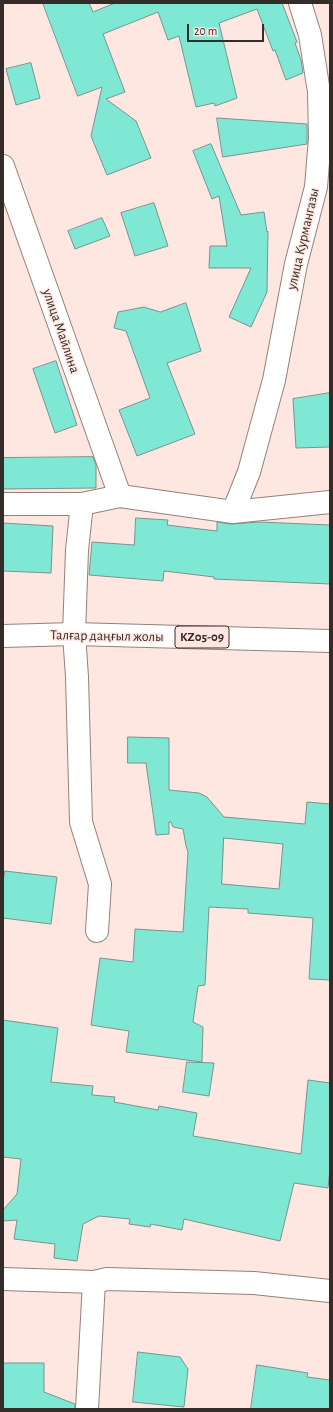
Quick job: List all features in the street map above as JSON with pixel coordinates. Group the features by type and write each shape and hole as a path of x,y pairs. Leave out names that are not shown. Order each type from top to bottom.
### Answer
{"street":[{"name":"улица Курмангазы","path":"233,512 249,472 274,380 296,264 316,187 320,138 318,92 310,35 300,3"},
{"name":"улица Майлина","path":"3,166 120,496"},
{"path":"3,504 82,504 120,496 233,512 330,502"},
{"path":"82,504 77,550 74,634 77,677 81,822 100,884 97,931"},
{"name":"Талғар даңғыл жолы","path":"3,636 74,634 330,641"},
{"path":"3,1279 94,1282 107,1278 246,1283 330,1291"},
{"path":"87,1409 94,1282"}],"building":[{"path":"43,3 89,3 93,12 115,3 282,3 297,42 295,43 301,60 303,73 286,80 257,9 219,23 237,98 215,106 214,103 196,107 179,36 168,40 158,12 103,34 125,92 106,99 136,121 151,158 107,175 91,136 102,87 78,96"},
{"path":"31,63 40,98 16,105 6,69"},
{"path":"217,118 307,124 307,144 223,157"},
{"path":"211,144 241,215 264,212 267,232 268,231 267,292 251,327 229,317 251,268 209,268 210,246 227,246 219,196 212,199 193,151"},
{"path":"154,203 168,246 135,256 121,213"},
{"path":"102,218 110,236 75,249 68,231"},
{"path":"186,303 201,351 167,363 195,434 137,456 119,410 150,398 126,331 114,328 118,312 144,307 160,312"},
{"path":"56,361 77,425 55,433 33,369"},
{"path":"330,393 330,447 296,448 293,399"},
{"path":"93,457 96,465 96,488 3,489 3,458"},
{"path":"136,518 168,520 167,525 217,531 217,522 231,524 259,522 330,525 330,584 214,579 214,577 164,571 163,581 89,575 92,542 134,545"},
{"path":"3,523 53,526 51,573 3,571"},
{"path":"128,737 169,738 169,790 199,793 207,797 224,817 305,824 307,802 330,804 330,980 309,979 313,918 248,913 248,909 209,907 205,985 198,986 193,1022 203,1027 202,1062 126,1052 129,1031 91,1025 100,958 133,962 135,929 183,932 188,852 183,829 173,827 171,822 169,822 169,834 156,835 146,763 128,763","holes":["224,838 283,844 279,889 222,884"]},
{"path":"5,871 57,877 51,924 3,918 3,884"},
{"path":"3,1020 58,1028 51,1082 93,1086 92,1095 115,1097 114,1102 158,1110 159,1106 197,1113 193,1136 301,1154 308,1080 330,1083 330,1168 328,1188 294,1183 280,1241 184,1219 182,1230 151,1224 150,1227 129,1224 130,1219 99,1216 83,1224 77,1261 54,1258 55,1244 14,1239 17,1220 3,1221 3,1210 17,1194 21,1159 3,1157"},
{"path":"187,1062 214,1063 209,1096 183,1092"},
{"path":"138,1352 180,1357 188,1369 184,1407 133,1402"},
{"path":"3,1363 44,1363 44,1392 75,1404 75,1409 3,1409"},
{"path":"257,1365 308,1373 307,1377 330,1380 330,1409 251,1409"}]}
